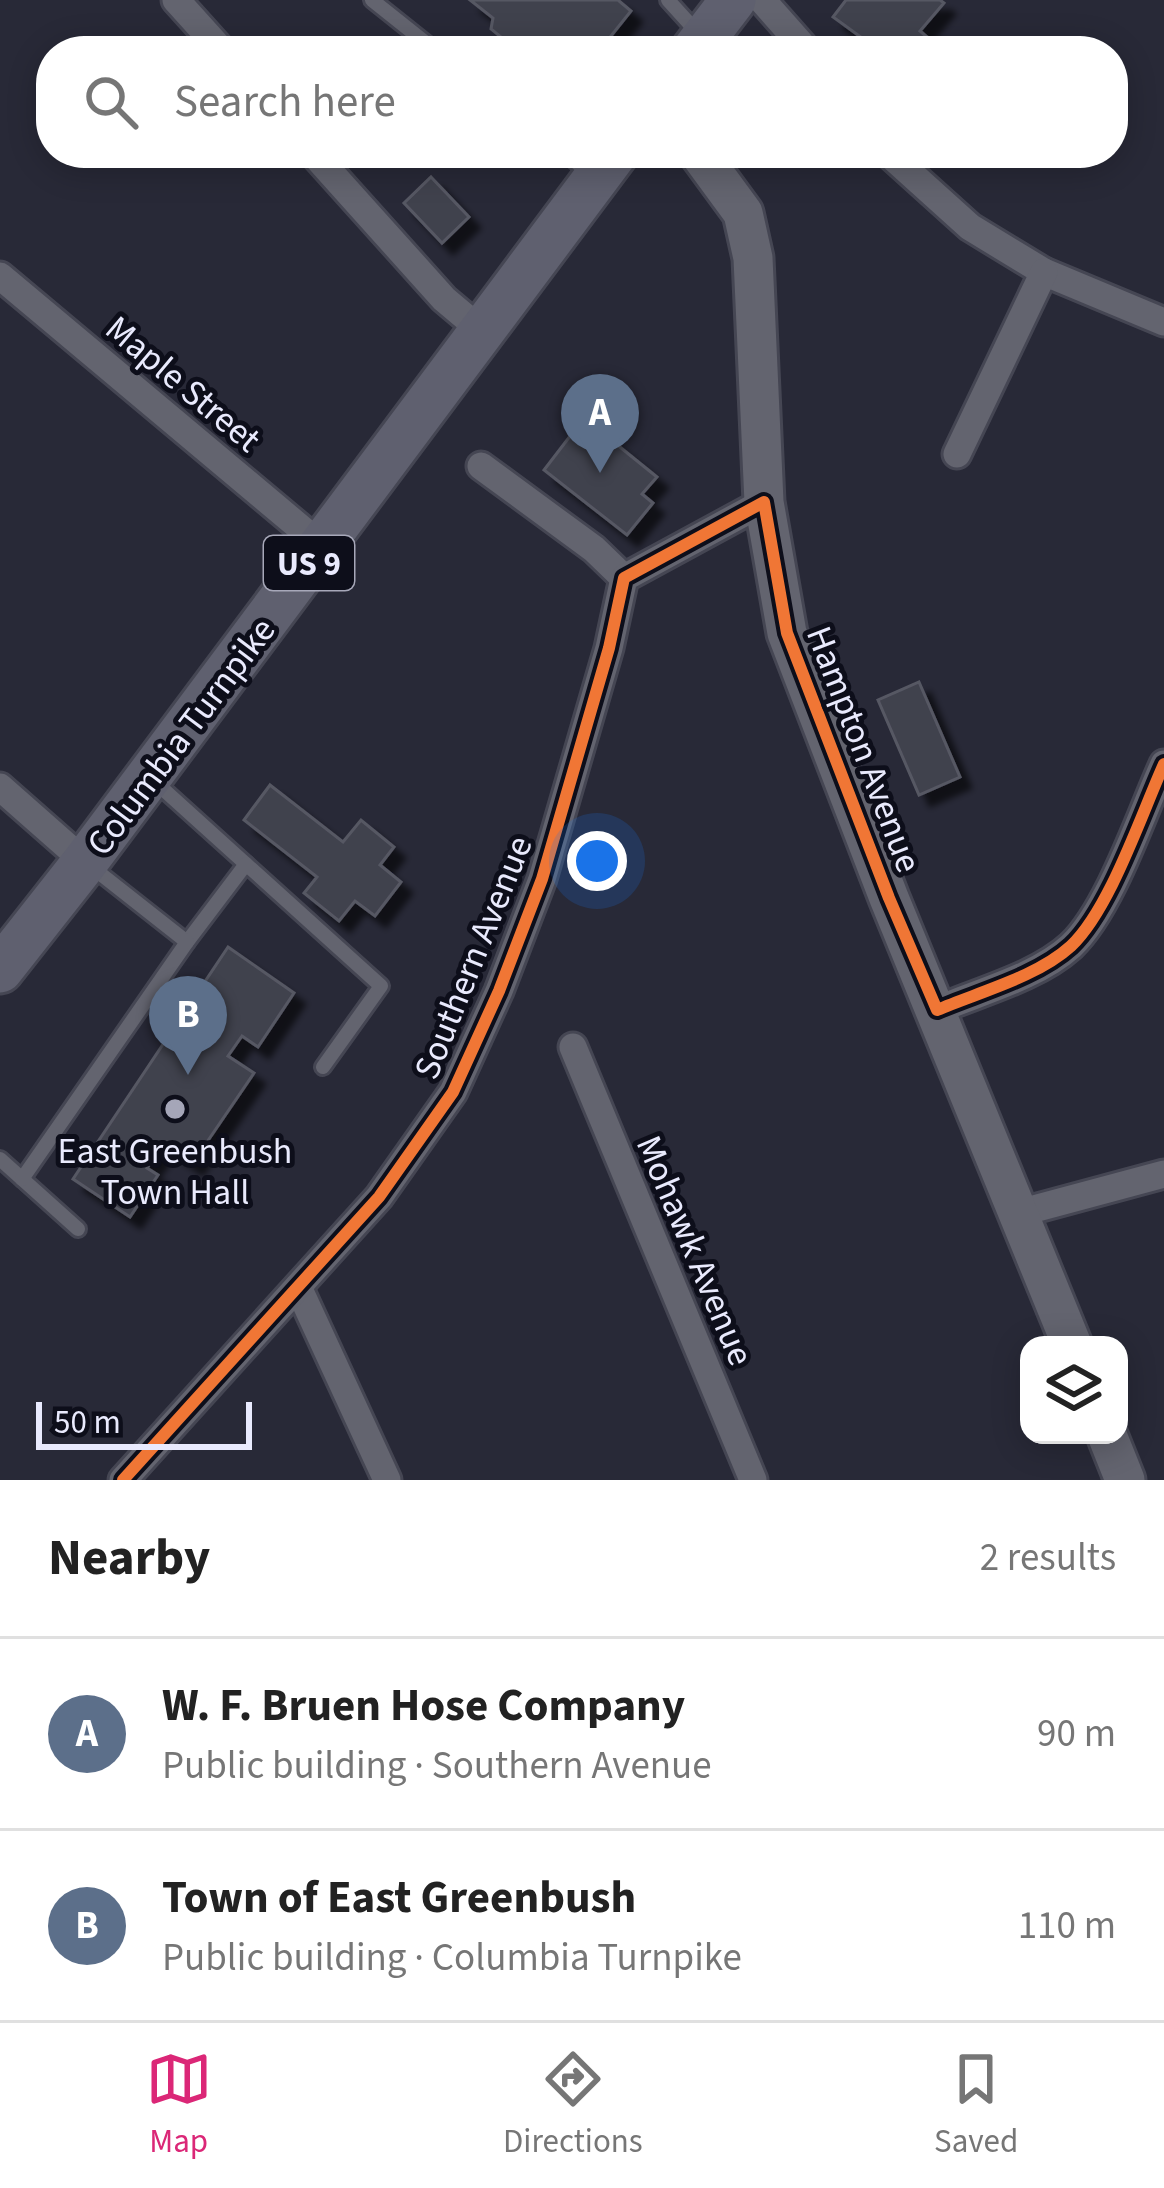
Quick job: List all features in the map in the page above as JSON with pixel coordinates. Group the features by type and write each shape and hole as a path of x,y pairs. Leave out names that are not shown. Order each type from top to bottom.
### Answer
{"main road":[{"path":"705,36 733,0"},
{"name":"Columbia Turnpike","path":"0,970 482,331 587,168"}],"street":[{"path":"176,0 208,36"},
{"path":"762,0 794,36"},
{"path":"327,168 444,299 482,331"},
{"name":"Hampton Avenue","path":"710,168 743,213 753,258 764,502 787,633 889,898 1068,1336"},
{"path":"905,168 970,227 1044,272 1164,322"},
{"path":"957,454 1044,272"},
{"name":"Maple Street","path":"0,276 322,546"},
{"path":"481,466 594,549 624,578 764,502"},
{"name":"Southern Avenue","path":"123,1480 379,1197 453,1092 499,992 542,879 609,648 624,578"},
{"path":"937,1010 1042,965 1070,947 1094,919 1164,764"},
{"path":"0,787 85,862"},
{"name":"Mohawk Avenue","path":"573,1047 753,1480"},
{"path":"1019,1213 1164,1174"},
{"path":"298,1288 387,1480"}],"lane":[{"path":"372,0 417,36"},
{"path":"668,0 692,36"},
{"path":"150,776 381,986 322,1066"},
{"path":"85,862 188,942"},
{"path":"22,1179 247,864"},
{"path":"0,1159 78,1229"}],"building":[{"path":"470,0 618,0 631,11 611,36 500,36 491,29 493,18"},
{"path":"846,0 944,3 920,31 926,36 859,36 833,17"},
{"path":"431,177 469,217 442,243 404,203"},
{"path":"584,418 657,477 642,494 653,503 627,535 544,470"},
{"path":"919,682 960,777 919,795 878,700"},
{"path":"270,785 343,842 361,820 394,847 380,865 401,882 375,916 355,901 339,921 304,893 317,877 244,820"},
{"name":"East Greenbush Town Hall","path":"228,947 294,993 258,1047 242,1036 228,1056 254,1073 192,1164 164,1145 147,1168 158,1175 130,1217 73,1179"}],"cycle path":[{"path":"123,1480 379,1197 453,1092 542,879 609,648 624,578 764,502 787,633 937,1010 1025,975 1071,946 1112,886 1164,764"}],"place":[{"name":"W. F. Bruen Hose Company","path":"600,473"},
{"name":"Town of East Greenbush","path":"188,1075"},
{"name":"East Greenbush Town Hall","path":"175,1109"}]}
